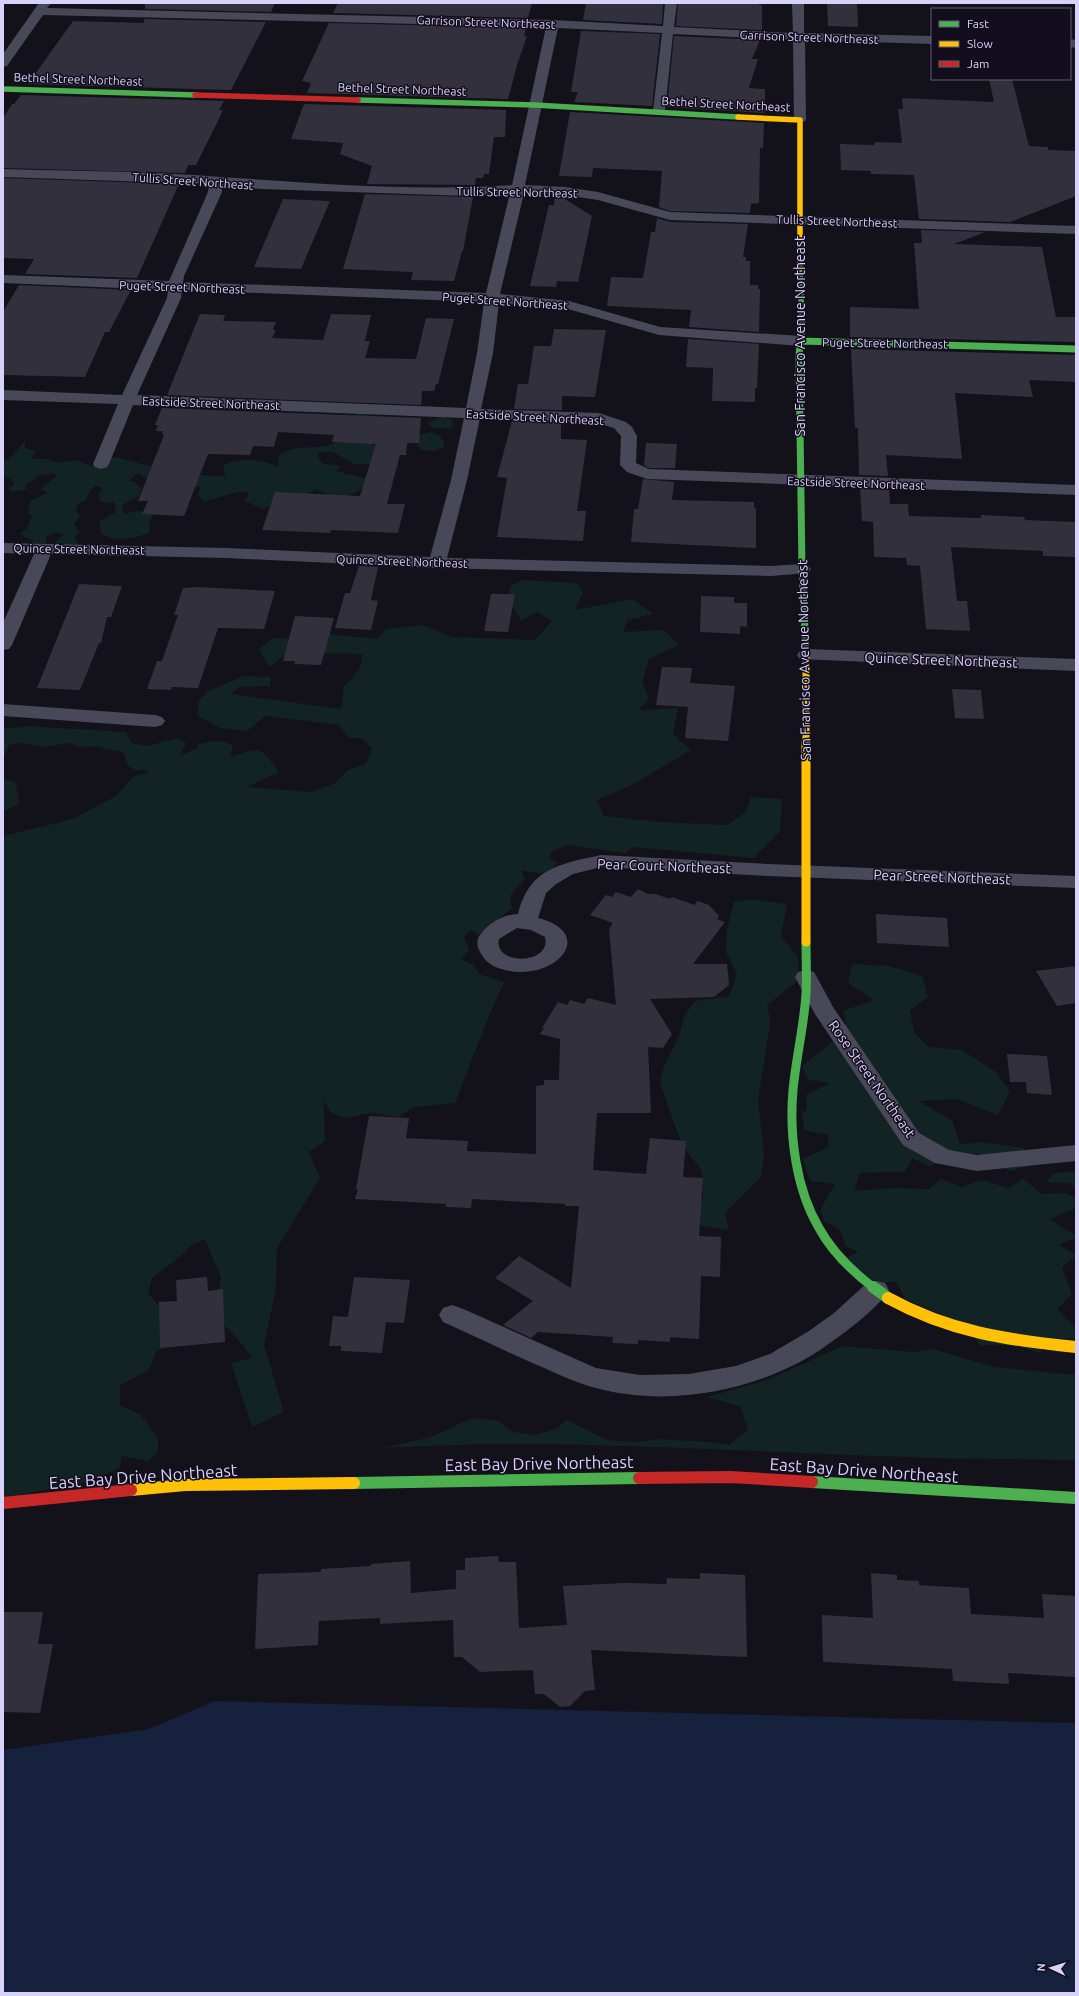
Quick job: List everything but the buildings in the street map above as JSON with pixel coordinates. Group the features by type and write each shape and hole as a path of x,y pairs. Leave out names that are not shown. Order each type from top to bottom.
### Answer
{"street":[{"path":"659,112 671,3"},
{"name":"San Francisco Avenue Northeast","path":"798,3 800,37 799,220 801,341 799,364 802,482 802,569 806,655 807,872 806,993 793,1092 794,1132 799,1180 819,1229 842,1259 876,1290 903,1307 932,1321 977,1333 1076,1348"},
{"path":"3,63 42,7"},
{"name":"Garrison Street Northeast","path":"42,7 553,24 800,37 931,40"},
{"path":"437,563 460,480 485,353 492,298 518,189 553,24"},
{"name":"Bethel Street Northeast","path":"3,89 535,105 800,120"},
{"name":"Tullis Street Northeast","path":"3,173 193,179 216,182 468,192 518,189 580,192 622,202 656,214 670,216 1076,230"},
{"path":"101,464 174,298 177,276 215,192 216,182"},
{"name":"Puget Street Northeast","path":"3,279 176,287 492,298 569,305 591,310 659,331 682,334 801,341 1076,349"},
{"name":"Eastside Street Northeast","path":"3,395 598,418 609,420 620,425 629,436 628,465 633,469 647,474 802,482 1076,490"},
{"name":"Quince Street Northeast","path":"3,548 227,553 437,563 771,571 802,569"},
{"path":"3,645 33,573 46,549"},
{"name":"Quince Street Northeast","path":"806,655 1076,665"},
{"path":"3,710 155,720"},
{"name":"Pear Court Northeast","path":"527,921 531,904 537,890 549,878 566,869 601,861 807,872"},
{"name":"Pear Street Northeast","path":"807,872 1076,882"},
{"name":"Rose Street Northeast","path":"806,977 824,1009 911,1138 943,1157 977,1163 1076,1154"},
{"path":"452,1315 562,1365 596,1378 632,1384 671,1385 714,1380 747,1373 779,1361 803,1348 826,1332 856,1309 876,1290"},
{"name":"East Bay Drive Northeast","path":"3,1503 185,1485 730,1477 1076,1498"}],"shaded area":[{"path":"358,413 372,416 381,421 422,424 419,431 372,440 373,445 392,442 377,464 355,464 332,452 318,452 319,459 324,464 340,466 336,471 365,478 364,487 358,491 340,497 329,495 316,489 303,496 297,492 263,509 245,501 249,492 237,492 203,501 198,495 200,487 176,487 152,481 138,473 129,481 135,482 141,489 139,496 122,505 124,514 137,511 150,512 153,518 150,519 149,533 136,537 118,539 101,533 99,522 116,512 114,502 107,503 100,501 99,494 103,488 95,486 87,495 87,500 78,504 76,511 80,516 74,524 79,533 74,537 78,543 64,547 52,545 63,535 57,532 46,537 46,545 28,544 34,540 26,538 20,533 27,529 32,516 28,514 30,501 48,493 41,489 57,476 52,473 38,476 36,479 25,485 27,489 12,492 8,488 14,485 12,480 3,475 3,460 8,460 25,441 25,448 35,451 32,459 46,459 60,463 77,460 91,466 115,457 150,466 159,464 199,475 226,476 223,471 225,464 239,461 252,460 265,462 279,467 278,456 289,450 326,446 351,434 348,417"},
{"path":"443,416 453,421 452,429 433,428 428,423"},
{"path":"430,432 439,435 444,443 444,448 432,451 420,449 416,441 416,436"},
{"path":"523,580 577,583 583,592 575,610 633,599 653,614 628,620 623,632 664,630 679,645 649,659 642,682 649,699 638,710 678,708 673,734 691,750 632,785 597,800 604,816 660,822 727,825 745,813 751,797 782,799 780,831 754,858 633,847 625,853 568,845 552,851 549,858 557,863 550,870 541,873 521,870 525,879 510,896 512,908 480,935 470,930 464,938 469,950 461,960 474,965 479,974 504,982 488,1018 455,1103 414,1107 398,1117 369,1113 346,1118 331,1113 324,1101 325,1141 309,1152 320,1178 277,1248 276,1288 264,1345 284,1412 252,1427 231,1363 252,1358 242,1344 215,1315 221,1277 205,1240 194,1243 180,1257 152,1278 148,1293 164,1312 165,1347 156,1352 149,1370 120,1385 120,1405 141,1415 158,1438 158,1452 148,1461 122,1456 119,1469 78,1484 3,1498 3,836 73,819 116,796 134,776 147,773 148,770 136,770 128,766 122,751 107,750 100,746 80,747 69,743 45,747 22,743 9,745 5,755 3,756 3,729 26,726 126,732 132,743 147,746 178,738 186,743 180,756 198,748 197,744 216,741 225,742 233,746 230,757 248,751 259,751 267,757 279,772 247,787 311,792 335,783 348,770 366,764 372,748 362,739 348,737 338,725 266,716 247,731 220,728 197,715 199,700 208,691 244,676 270,677 270,686 239,687 231,694 341,709 344,687 360,668 363,654 288,653 269,667 259,649 272,638 311,640 328,634 377,639 386,629 423,625 452,637 535,640 552,621 537,612 521,621 509,599 510,586"},
{"path":"3,779 15,782 20,804 3,811"},
{"path":"752,899 787,904 781,936 798,957 799,980 767,1005 770,1018 769,1031 758,1101 764,1155 761,1177 725,1213 729,1230 686,1223 703,1199 702,1171 682,1145 660,1083 664,1066 679,1036 684,1016 695,1001 729,996 737,974 726,952 727,929 734,902"},
{"path":"852,964 890,966 922,976 928,997 910,1011 914,1032 928,1047 962,1050 996,1072 1010,1091 998,1115 956,1099 918,1101 952,1120 960,1144 980,1142 1024,1148 1027,1166 1010,1171 976,1153 929,1166 912,1158 905,1172 860,1173 854,1191 891,1188 929,1189 941,1179 961,1187 982,1180 1008,1188 1023,1179 1042,1194 1065,1193 1076,1198 1076,1208 1050,1219 1076,1236 1076,1238 1059,1245 1076,1255 1062,1268 1072,1294 1057,1309 1076,1328 1076,1339 1050,1338 1040,1353 1010,1346 980,1346 967,1325 905,1299 896,1281 878,1284 836,1263 858,1252 845,1245 840,1230 823,1220 821,1208 835,1184 810,1181 803,1159 828,1147 828,1135 804,1130 802,1114 807,1109 806,1095 830,1083 808,1080 802,1066 831,1043 846,1022 843,1011 874,1000 848,983"},
{"path":"1076,1171 1076,1190 1070,1183 1046,1182 1054,1173"},
{"path":"843,1346 914,1352 933,1349 994,1367 1076,1375 1076,1460 927,1458 630,1446 506,1444 383,1448 431,1437 463,1422 476,1418 498,1421 513,1432 535,1435 556,1429 567,1420 607,1440 641,1442 655,1439 709,1442 729,1445 748,1430 740,1406 707,1397 767,1380"}],"water":[{"path":"215,1701 1076,1723 1076,1993 3,1993 3,1750 149,1729"}],"traffic: fast":[{"path":"3,89 195,95"},
{"path":"358,100 535,105 738,117"},
{"path":"800,269 802,327 799,356 802,569 806,653"},
{"path":"801,341 1076,349"},
{"path":"806,942 806,994 794,1079 792,1107 794,1143 801,1181 812,1215 819,1229 833,1249 859,1276 888,1298"},
{"path":"354,1483 639,1478"},
{"path":"812,1482 1076,1498"}],"traffic: slow":[{"path":"738,117 800,120 800,269"},
{"path":"806,653 806,942"},
{"path":"888,1298 932,1320 955,1327 1002,1338 1076,1347"},
{"path":"131,1490 185,1485 354,1483"}],"traffic: jam":[{"path":"195,95 358,100"},
{"path":"639,1478 730,1477 812,1482"},
{"path":"3,1503 131,1490"}]}
